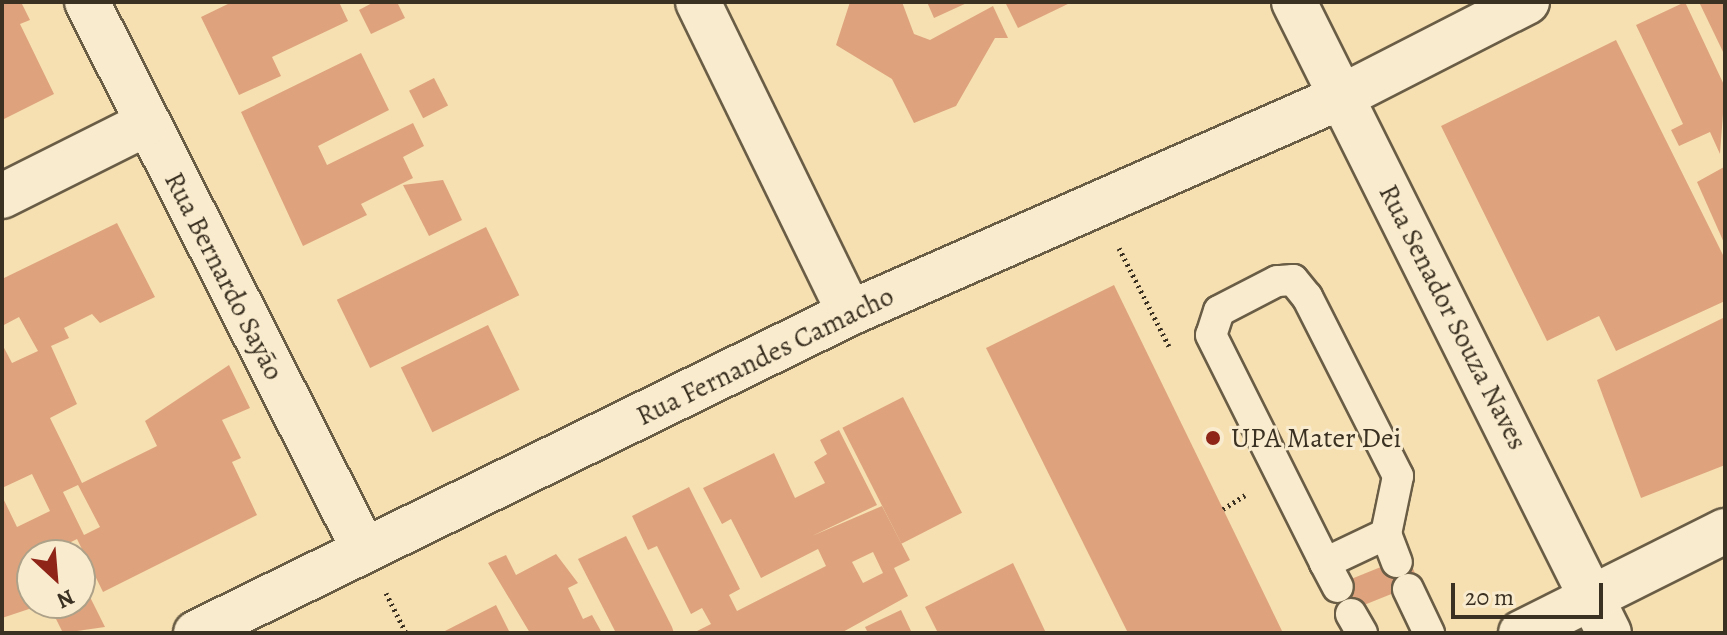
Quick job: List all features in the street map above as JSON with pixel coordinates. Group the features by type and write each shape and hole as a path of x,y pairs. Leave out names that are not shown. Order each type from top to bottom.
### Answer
{"street":[{"name":"Rua Bernardo Sayão","path":"87,2 364,550"},
{"path":"698,2 850,313"},
{"name":"Rua Senador Souza Naves","path":"1294,2 1601,615"},
{"name":"Rua Fernandes Camacho","path":"196,633 850,313 1341,97 1527,2"},
{"path":"2,196 146,124"},
{"path":"1521,633 1601,615 1725,531"}],"lane":[{"path":"1397,561 1344,599 1211,335 1219,311 1277,281 1293,280 1307,297 1398,476 1397,561 1429,633"}],"building":[{"path":"2,2 21,2 30,20 20,24 54,94 2,120"},
{"path":"232,2 339,2 348,21 272,57 281,76 239,95 201,17"},
{"path":"374,2 397,2 405,18 371,34 359,10"},
{"path":"850,2 902,2 914,34 930,40 993,6 1008,38 995,38 956,106 914,123 892,79 836,45"},
{"path":"927,2 969,2 934,18"},
{"path":"1005,2 1072,2 1018,28"},
{"path":"1685,2 1725,87 1720,154 1710,132 1679,146 1671,130 1683,124 1636,25"},
{"path":"1699,2 1725,2 1725,56"},
{"path":"1616,40 1725,259 1725,301 1616,351 1599,316 1547,341 1441,126"},
{"path":"361,53 389,110 318,146 327,165 413,123 424,146 403,157 413,178 361,204 367,215 303,246 241,112"},
{"path":"434,78 448,106 423,118 409,91"},
{"path":"1724,167 1725,170 1725,245 1697,182"},
{"path":"443,180 462,220 429,236 403,185"},
{"path":"117,223 155,297 100,323 92,314 64,328 69,338 51,346 77,404 50,418 82,483 157,446 145,421 229,365 250,408 222,420 241,458 232,462 257,515 103,592 96,578 96,539 16,539 16,613 2,618 2,496 17,527 50,511 32,474 2,488 2,344 12,363 38,351 19,317 2,326 2,279","holes":["78,485 100,527 84,535 63,492"]},
{"path":"486,227 519,295 370,368 337,300"},
{"name":"UPA Mater Dei","path":"1114,285 1283,633 1128,633 986,348"},
{"path":"1725,317 1725,465 1641,498 1597,380"},
{"path":"488,325 520,390 432,432 401,368"},
{"path":"903,397 962,513 901,544 842,428"},
{"path":"839,430 877,505 812,536 882,506 910,560 894,568 908,596 841,633 693,633 711,624 702,608 691,614 657,546 648,550 632,516 689,487 740,589 729,595 737,611 826,566 818,549 761,578 731,519 722,524 703,488 774,453 795,498 825,483 814,462 827,454 820,440","holes":["873,552 883,573 863,583 852,562"]},
{"path":"626,536 674,633 616,633 578,559"},
{"path":"556,554 578,583 568,588 583,619 592,615 602,633 530,633 488,563 506,555 516,575"},
{"path":"1408,556 1419,583 1345,613 1334,586"},
{"path":"1013,563 1046,633 938,633 925,607"},
{"path":"496,605 510,633 441,633"},
{"path":"96,609 105,627 63,633 56,619 96,619"},
{"path":"901,610 912,633 868,633 865,627"}],"place":[{"name":"UPA Mater Dei","path":"1213,438"}]}
